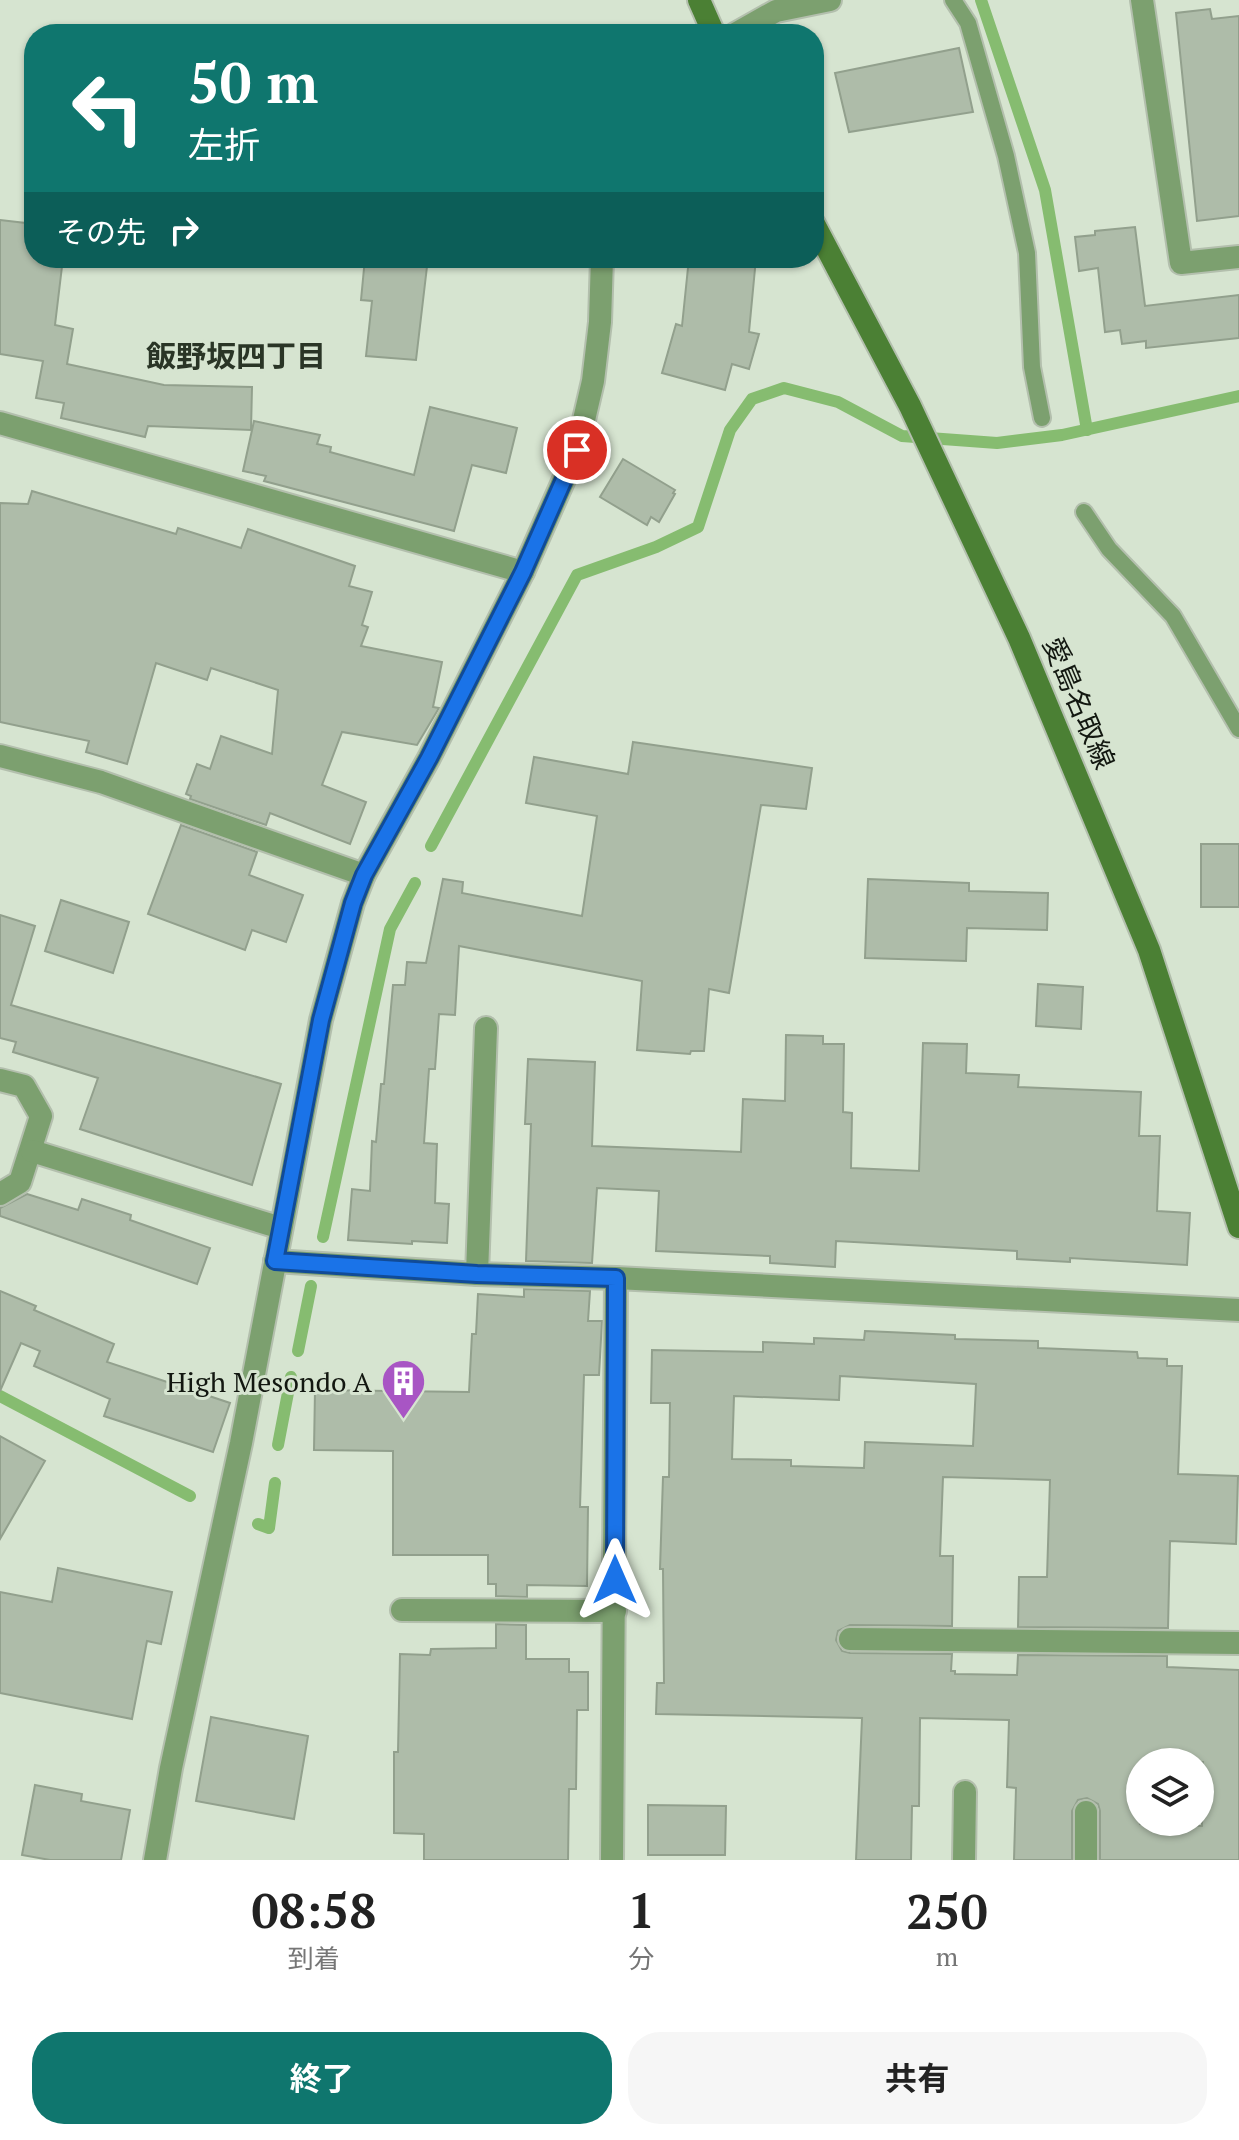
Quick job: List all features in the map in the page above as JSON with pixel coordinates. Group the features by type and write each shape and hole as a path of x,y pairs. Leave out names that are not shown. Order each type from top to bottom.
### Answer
{"main road":[{"path":"699,0 710,24"},
{"name":"愛島名取線","path":"824,243 910,406 1019,638 1149,950 1239,1227"}],"street":[{"path":"753,24 776,11 830,0"},
{"path":"1142,0 1181,263 1239,257"},
{"path":"155,1860 171,1768 241,1443 321,1020 353,903 364,875 429,758 523,572 577,450 593,381 600,322 602,268"},
{"path":"0,423 523,572"},
{"path":"0,756 101,782 364,875"},
{"path":"477,1274 486,1028"},
{"path":"0,1080 24,1086 41,1116 20,1182 0,1194"},
{"path":"32,1151 281,1228"},
{"path":"275,1261 477,1274 616,1278 1239,1310"},
{"path":"612,1860 616,1278"},
{"path":"402,1610 615,1611"},
{"path":"850,1639 1239,1643"},
{"path":"964,1860 965,1792"},
{"path":"1086,1812 1086,1860"}],"lane":[{"path":"953,0 968,23 1006,156 1027,253 1032,367 1042,418"},
{"path":"1084,512 1109,549 1173,616 1239,729"}],"building":[{"path":"1210,9 1212,19 1239,16 1239,216 1197,221 1176,13"},
{"path":"959,48 973,112 849,132 835,73"},
{"path":"0,220 24,223 24,268 62,268 55,325 73,329 67,364 164,385 252,387 251,430 148,426 145,437 61,418 64,403 36,398 43,361 0,354"},
{"path":"1135,227 1145,306 1239,295 1239,338 1146,348 1146,341 1122,344 1120,330 1105,332 1098,268 1079,271 1075,237 1095,235 1095,231"},
{"path":"364,268 427,268 416,360 366,356 372,301 361,300"},
{"path":"688,268 755,268 749,332 759,334 749,369 732,364 725,390 662,373 676,324 682,326"},
{"path":"430,407 517,428 506,473 472,465 454,531 264,481 266,476 243,471 254,421 320,435 317,444 331,447 330,452 414,475"},
{"path":"623,459 675,490 659,522 651,517 647,525 600,497"},
{"path":"32,491 176,534 178,528 241,548 248,529 355,566 349,586 372,592 362,625 368,627 361,646 442,662 433,707 439,708 417,745 342,732 322,785 366,802 350,844 270,813 266,825 190,799 191,796 186,794 197,764 210,769 221,736 272,754 278,690 211,668 207,680 156,663 127,764 86,752 89,741 0,722 0,503 28,504"},
{"path":"633,742 812,768 806,809 761,805 729,993 709,989 704,1051 691,1051 690,1054 637,1050 642,981 459,946 455,1015 439,1014 435,1069 429,1069 424,1143 437,1144 435,1203 449,1204 447,1243 348,1240 352,1189 370,1191 372,1141 376,1142 381,1084 384,1084 393,985 405,985 407,962 426,963 443,879 463,882 462,893 582,916 597,816 526,803 534,757 628,774"},
{"path":"181,825 257,852 249,875 303,895 286,942 252,930 245,950 148,914"},
{"path":"1201,844 1239,844 1239,907 1201,907"},
{"path":"868,879 969,883 969,891 1048,893 1047,930 967,928 966,961 865,958"},
{"path":"61,900 129,922 113,973 45,951"},
{"path":"0,915 35,926 11,1005 281,1084 252,1185 80,1129 98,1078 13,1052 16,1042 0,1038"},
{"path":"1038,984 1083,987 1081,1029 1036,1026"},
{"path":"786,1035 823,1036 823,1044 844,1044 843,1112 852,1113 851,1168 919,1171 923,1043 967,1044 966,1073 1019,1075 1018,1087 1141,1092 1139,1136 1160,1136 1157,1211 1190,1213 1187,1265 1070,1258 1070,1262 1017,1259 1017,1251 836,1241 835,1267 770,1263 770,1256 656,1251 659,1191 597,1188 592,1263 526,1261 531,1124 525,1124 528,1059 595,1062 592,1146 741,1152 743,1099 785,1101"},
{"path":"27,1194 78,1210 82,1199 131,1215 130,1220 210,1248 197,1284 0,1216 0,1208"},
{"path":"524,1289 590,1291 588,1321 602,1321 599,1375 584,1375 580,1507 588,1507 587,1586 527,1585 527,1597 496,1596 496,1584 488,1584 488,1555 393,1555 393,1451 314,1450 315,1390 469,1392 478,1294 524,1297"},
{"path":"0,1291 36,1306 34,1310 114,1344 107,1362 230,1403 213,1452 104,1416 110,1399 34,1366 40,1351 21,1343 0,1391"},
{"path":"865,1331 955,1335 955,1339 1038,1341 1038,1348 1137,1352 1138,1358 1167,1359 1167,1366 1182,1366 1178,1474 1238,1476 1236,1544 1170,1541 1168,1628 1018,1627 1019,1577 1047,1577 1050,1480 943,1477 940,1556 953,1556 952,1626 850,1625 838,1631 836,1640 842,1651 850,1653 952,1654 951,1671 955,1674 1017,1675 1018,1655 1167,1656 1167,1667 1239,1670 1239,1860 1100,1860 1100,1811 1098,1804 1087,1798 1078,1800 1072,1811 1072,1860 1014,1860 1016,1788 1007,1787 1009,1720 920,1718 919,1806 912,1806 911,1860 856,1860 862,1718 656,1714 657,1683 664,1683 663,1569 660,1569 663,1477 669,1477 670,1403 651,1403 652,1350 763,1352 763,1342 814,1344 814,1338 864,1340","holes":["840,1376 976,1384 973,1446 865,1442 864,1468 791,1466 791,1460 732,1459 734,1396 839,1400"]},
{"path":"0,1436 45,1461 0,1539"},
{"path":"58,1568 172,1592 161,1644 147,1641 132,1719 0,1693 0,1592 52,1602"},
{"path":"496,1624 526,1625 526,1659 569,1659 569,1672 588,1672 588,1710 577,1710 576,1789 569,1789 568,1860 424,1860 424,1834 394,1833 394,1752 398,1752 400,1654 430,1655 431,1649 496,1648"},
{"path":"211,1717 308,1736 294,1819 196,1801"},
{"path":"35,1785 82,1794 81,1801 130,1810 121,1860 50,1860 22,1855"},
{"path":"648,1805 726,1806 725,1855 648,1855"}],"waterway":[{"path":"981,0 1045,190 1087,430"},
{"path":"431,846 577,575 656,547 698,527 730,430 752,399 784,388 838,402 902,436 997,443 1062,435 1239,396"},
{"path":"323,1237 390,929 415,883"},
{"path":"298,1351 311,1286"},
{"path":"278,1445 291,1377"},
{"path":"0,1396 190,1496"},
{"path":"258,1524 269,1528 275,1483"}],"place":[{"name":"High Mesondo A","path":"403,1421"}],"district":[{"name":"飯野坂四丁目","path":"236,357"}],"route":[{"path":"577,450 523,572 429,758 364,875 353,903 321,1020 275,1261 477,1274 616,1278 615,1580"}]}
